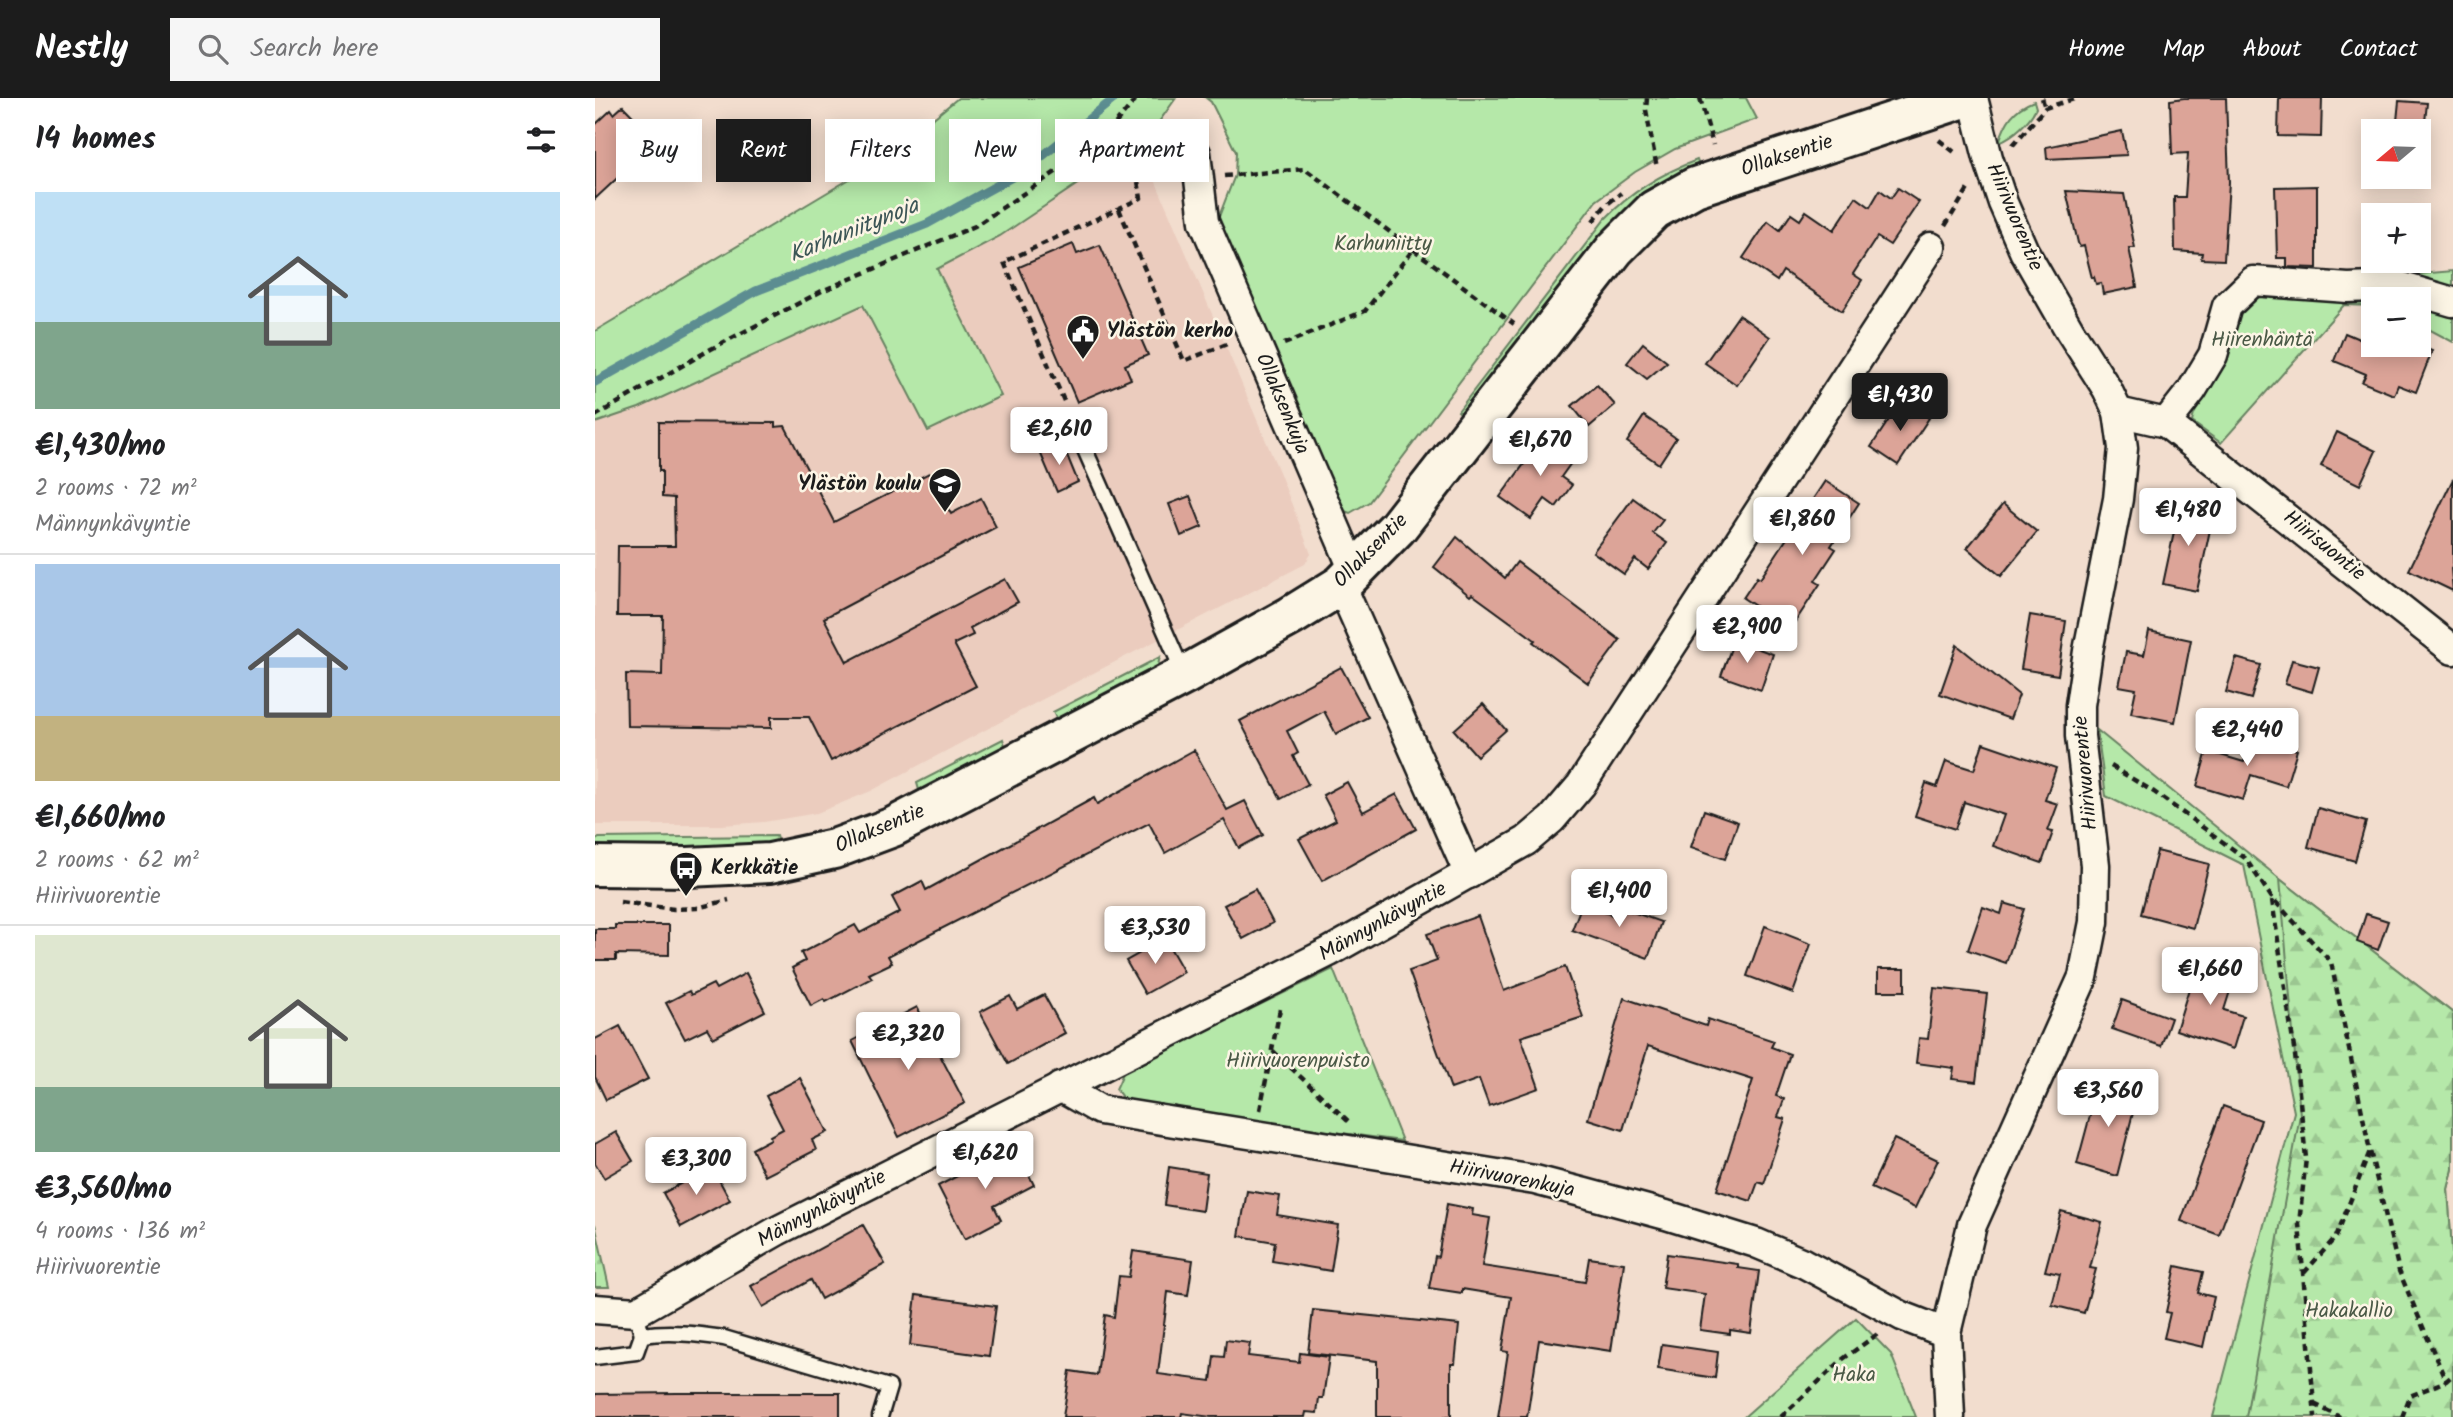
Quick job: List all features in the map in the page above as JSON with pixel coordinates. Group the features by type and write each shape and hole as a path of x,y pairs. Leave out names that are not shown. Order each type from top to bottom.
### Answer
{"street":[{"name":"Ollaksentie","path":"595,866 688,867 770,863 834,849 893,827 1185,675 1291,616 1347,579 1397,528 1615,249 1654,210 1695,187 1964,98"},
{"name":"Hiirivuorentie","path":"1950,1417 1946,1333 1972,1225 2083,977 2094,922 2095,865 2081,748 2080,705 2118,499 2123,448 2118,412 2107,389 2024,251 2003,203 1973,98"},
{"name":"Ollaksenkuja","path":"1199,182 1204,222 1261,354 1347,579 1469,874"},
{"name":"Männynkävyntie","path":"639,1324 777,1231 1286,974 1526,841 1552,819 1581,785 1931,247"},
{"path":"2166,423 2192,390 2213,355 2227,306 2253,281 2348,288 2399,286 2453,302"},
{"name":"Hiirisuontie","path":"2118,412 2166,423 2453,650"},
{"name":"Hiirivuorenkuja","path":"1060,1087 1100,1110 1535,1180 1665,1215 1756,1243 1803,1263 1902,1316 1946,1333"},
{"path":"595,1309 639,1324"}],"lane":[{"path":"1071,418 1185,675"},
{"path":"595,1357 636,1352 639,1324 660,1333 724,1338 889,1387 880,1417"}],"path":[{"path":"1119,119 1137,98"},
{"path":"1647,98 1646,110 1657,168"},
{"path":"1700,98 1713,145"},
{"path":"2042,98 2045,108"},
{"path":"1930,134 1953,150 1961,160"},
{"path":"1701,149 1725,141"},
{"path":"1646,175 1668,163"},
{"path":"1209,165 1305,169 1412,251 1514,324"},
{"path":"595,416 711,349 822,291 975,226 1055,172"},
{"path":"1071,418 1004,261 1141,198 1138,182"},
{"path":"1589,226 1606,205 1626,190"},
{"path":"1119,209 1184,361 1233,341"},
{"path":"1261,354 1365,311 1412,251"},
{"path":"1506,335 1523,313"},
{"path":"2081,748 2154,792 2245,858 2272,898 2331,962 2370,1151 2399,1271 2446,1381"},
{"path":"2272,898 2295,1055 2306,1158 2299,1224 2315,1417"},
{"path":"610,900 674,909 697,908 735,899"},
{"path":"1255,1135 1286,974"},
{"path":"1272,1051 1385,1156"},
{"path":"2303,1273 2336,1237 2370,1151"},
{"path":"1781,1417 1843,1359 1902,1316"},
{"path":"2402,1417 2410,1396 2446,1381 2453,1375"},
{"path":"2314,1404 2340,1417"}],"shaded area":[{"name":"Ylästön koulu","path":"1069,182 1156,182 1280,474 1311,554 1305,564 871,791 817,813 764,822 722,825 595,825 595,423 639,408"}],"green space":[{"path":"958,98 1176,98 1161,119 1055,119 1055,182 1081,182 1000,236 937,269 1001,396 928,431 863,305 639,408 595,423 595,331 845,182 935,182 935,119 932,119"},
{"name":"Karhuniitty","path":"1206,98 1746,98 1757,119 1675,149 1635,172 1596,201 1369,502 1350,513 1342,510 1215,227 1235,175 1236,152 1211,102"},
{"path":"2034,101 2036,108 2025,123 1999,142 2011,117"},
{"path":"1697,160 1700,169 1467,419 1458,411 1605,219 1625,200 1648,184"},
{"name":"Hiirenhäntä","path":"2453,271 2453,342 2431,330 2431,287 2361,287 2361,306 2344,305 2221,443 2192,422 2215,379 2230,316 2293,275 2338,281"},
{"path":"1160,657 1156,673 1059,724 1053,712"},
{"name":"Hakakallio","path":"2097,730 2280,879 2453,1013 2453,1169 2448,1189 2453,1268 2453,1417 2213,1417 2294,1112 2244,865 2106,796"},
{"path":"1003,739 1007,752 921,797 917,783"},
{"path":"776,836 779,846 595,851 595,840 599,838"},
{"name":"Hakakallio","path":"2280,879 2453,1013 2453,1169 2448,1189 2453,1268 2453,1417 2246,1417 2300,1115"},
{"name":"Hiirivuorenpuisto","path":"1333,969 1402,1141 1128,1105 1116,1089 1124,1071"},
{"path":"595,1224 609,1287 595,1287"},
{"name":"Haka","path":"1856,1318 1891,1354 1916,1417 1744,1417"}],"building":[{"path":"2226,98 2229,182 2224,260 2201,259 2202,253 2175,251 2174,197 2185,197 2188,153 2172,154 2170,100"},
{"path":"2279,98 2322,98 2321,137 2278,136"},
{"path":"2399,101 2427,103 2425,119 2397,119"},
{"path":"623,106 636,119 616,119 616,179 595,199 595,125 611,110 614,114"},
{"path":"2122,131 2127,155 2047,159 2046,147"},
{"path":"2317,186 2317,268 2287,267 2287,258 2277,258 2275,187"},
{"path":"1898,188 1919,202 1890,245 1877,237 1853,274 1862,280 1842,311 1783,271 1777,281 1743,258 1768,221 1780,230 1791,214 1800,220 1806,211 1834,230 1856,197 1870,207 1880,190 1891,198"},
{"path":"2066,191 2124,194 2135,248 2129,248 2137,287 2103,294 2101,283 2096,284 2094,277 2092,278 2084,246 2080,247 2078,243"},
{"path":"1073,244 1077,254 1100,245 1148,355 1125,365 1131,379 1077,402 1019,267"},
{"path":"1739,315 1770,337 1737,385 1705,363"},
{"path":"2345,333 2361,340 2361,357 2430,357 2416,392 2398,385 2394,395 2362,382 2366,374 2334,361"},
{"path":"1643,343 1667,362 1647,379 1627,363"},
{"path":"1597,385 1615,405 1589,427 1572,406"},
{"path":"1902,400 1929,418 1898,465 1871,447"},
{"path":"1644,416 1676,438 1659,464 1627,442"},
{"path":"659,422 775,423 775,427 785,426 834,522 929,473 951,514 981,498 996,527 824,618 847,662 1005,579 1018,602 970,628 973,635 954,644 976,686 831,761 809,717 771,717 771,728 627,726 626,674 662,675 663,616 617,616 618,546 675,546 674,498 662,497"},
{"path":"2337,432 2376,451 2360,485 2321,466"},
{"path":"1546,434 1576,456 1561,477 1572,485 1556,507 1545,499 1531,519 1500,497"},
{"path":"1062,443 1078,482 1057,492 1040,452"},
{"path":"2453,479 2451,569 2453,591 2409,570"},
{"path":"1825,481 1859,503 1831,546 1836,549 1815,581 1820,584 1793,625 1785,620 1783,624 1743,598 1757,577 1760,579"},
{"path":"1190,496 1202,527 1181,536 1169,504"},
{"path":"1633,498 1663,520 1653,533 1667,543 1648,569 1635,559 1624,574 1593,552"},
{"path":"2003,504 2037,532 2001,576 1967,548"},
{"path":"2180,504 2214,511 2197,591 2163,584"},
{"path":"1457,537 1505,578 1517,562 1620,640 1588,683 1533,642 1535,640 1472,594 1470,596 1434,567"},
{"path":"2030,615 2066,621 2058,675 2021,669"},
{"path":"2149,631 2191,640 2175,722 2131,713 2136,689 2119,686 2126,652 2144,655"},
{"path":"1734,640 1773,654 1761,690 1721,676"},
{"path":"1957,645 2019,695 2010,719 1940,694"},
{"path":"2236,658 2261,665 2251,699 2226,692"},
{"path":"2292,660 2319,667 2312,692 2285,684"},
{"path":"1341,667 1368,717 1336,734 1324,711 1287,731 1298,753 1293,756 1308,784 1281,799 1240,721"},
{"path":"1483,704 1506,730 1477,756 1454,730"},
{"path":"2252,736 2297,750 2286,786 2251,775 2243,800 2197,786 2207,751 2244,762"},
{"path":"1983,743 2056,768 2045,800 2058,804 2048,831 2053,832 2042,863 1993,846 2004,815 1964,802 1955,829 1915,816 1926,783 1937,787 1946,761 1974,770"},
{"path":"1194,750 1227,810 1245,801 1263,835 1239,848 1224,820 1165,853 1149,823 888,956 892,963 869,974 872,978 826,1002 824,999 811,1006 792,968 805,961 801,953 855,925 860,933 900,912 892,897 922,881 926,890 1094,798 1097,804"},
{"path":"1347,782 1363,812 1397,794 1416,829 1322,881 1299,839 1336,820 1323,795"},
{"path":"2318,808 2366,822 2355,861 2308,847"},
{"path":"1704,810 1738,822 1725,859 1691,847"},
{"path":"2157,851 2209,864 2193,928 2141,914"},
{"path":"1255,889 1273,923 1243,939 1224,905"},
{"path":"2004,903 2024,909 2006,963 1968,950 1983,907 2001,914"},
{"path":"1582,904 1612,915 1616,906 1661,922 1648,958 1572,930"},
{"path":"2366,914 2388,921 2378,950 2357,942"},
{"path":"1478,916 1504,991 1565,967 1583,1017 1521,1037 1539,1088 1489,1106 1479,1079 1451,1089 1409,971 1437,961 1427,934"},
{"path":"615,925 669,925 669,955 616,954 616,960 595,960 595,929 615,929"},
{"path":"1765,926 1811,944 1793,993 1747,976"},
{"path":"1165,939 1184,972 1145,994 1126,961"},
{"path":"2198,960 2236,972 2224,1010 2243,1016 2233,1049 2176,1030"},
{"path":"1878,969 1905,969 1905,991 1878,991"},
{"path":"746,973 765,1011 713,1038 707,1028 685,1039 666,1003 689,991 691,995 713,984 716,989"},
{"path":"1934,988 1987,994 1976,1082 1952,1079 1954,1068 1916,1063 1919,1038 1928,1039"},
{"path":"1044,995 1065,1033 1008,1064 980,1012 1010,996 1017,1009"},
{"path":"1624,998 1706,1026 1708,1019 1774,1041 1771,1047 1790,1054 1776,1096 1784,1099 1778,1117 1785,1119 1764,1184 1758,1182 1751,1201 1717,1190 1753,1080 1648,1046 1623,1130 1588,1119"},
{"path":"2122,1000 2171,1018 2161,1046 2112,1029"},
{"path":"917,1007 965,1103 899,1137 852,1041"},
{"path":"620,1026 648,1079 606,1100 595,1077 595,1039"},
{"path":"800,1078 828,1132 812,1140 816,1150 765,1176 752,1149 783,1129 766,1096"},
{"path":"2099,1082 2138,1093 2117,1176 2077,1164"},
{"path":"2223,1106 2261,1120 2219,1235 2181,1221"},
{"path":"616,1132 633,1161 604,1178 595,1163 595,1144"},
{"path":"1894,1139 1938,1160 1915,1208 1871,1188"},
{"path":"1015,1146 1034,1185 994,1206 1001,1220 965,1239 938,1186"},
{"path":"712,1167 730,1200 681,1227 663,1193"},
{"path":"1169,1167 1207,1173 1202,1211 1164,1205"},
{"path":"1247,1191 1280,1196 1277,1215 1338,1225 1331,1271 1272,1261 1275,1242 1239,1236"},
{"path":"1447,1204 1473,1209 1472,1215 1490,1218 1482,1266 1585,1282 1589,1258 1624,1263 1611,1351 1539,1340 1527,1417 1498,1417 1508,1352 1502,1351 1511,1297 1462,1289 1462,1293 1429,1288 1435,1256 1438,1257"},
{"path":"2061,1211 2102,1222 2090,1268 2096,1269 2084,1313 2052,1305 2060,1274 2045,1271"},
{"path":"863,1225 885,1264 821,1299 811,1280 763,1307 751,1286"},
{"path":"1133,1251 1193,1260 1188,1295 1168,1292 1158,1374 1211,1381 1214,1356 1224,1357 1226,1340 1250,1343 1248,1356 1299,1362 1300,1353 1329,1357 1323,1398 1319,1398 1317,1413 1306,1412 1305,1417 1211,1417 1182,1413 1181,1417 1063,1417 1070,1371 1097,1375 1105,1315 1114,1317 1119,1276 1129,1277"},
{"path":"1667,1254 1738,1264 1738,1268 1759,1271 1751,1333 1730,1330 1730,1334 1700,1330 1705,1294 1662,1288"},
{"path":"2176,1266 2203,1272 2198,1293 2214,1297 2203,1347 2164,1338 2170,1313 2166,1312"},
{"path":"916,1295 996,1306 989,1356 910,1345"},
{"path":"1313,1310 1459,1325 1455,1364 1451,1364 1451,1417 1377,1417 1377,1361 1308,1353"},
{"path":"1662,1344 1718,1352 1715,1378 1658,1369"},
{"path":"840,1393 840,1417 595,1417 595,1394"}],"waterway":[{"name":"Karhuniitynoja","path":"595,382 756,291 927,224 1025,170 1115,98"}],"place":[{"name":"Ylästön kerho","path":"1083,361"},
{"name":"Ylästön koulu","path":"945,514"},
{"name":"Kerkkätie","path":"686,898"}]}
